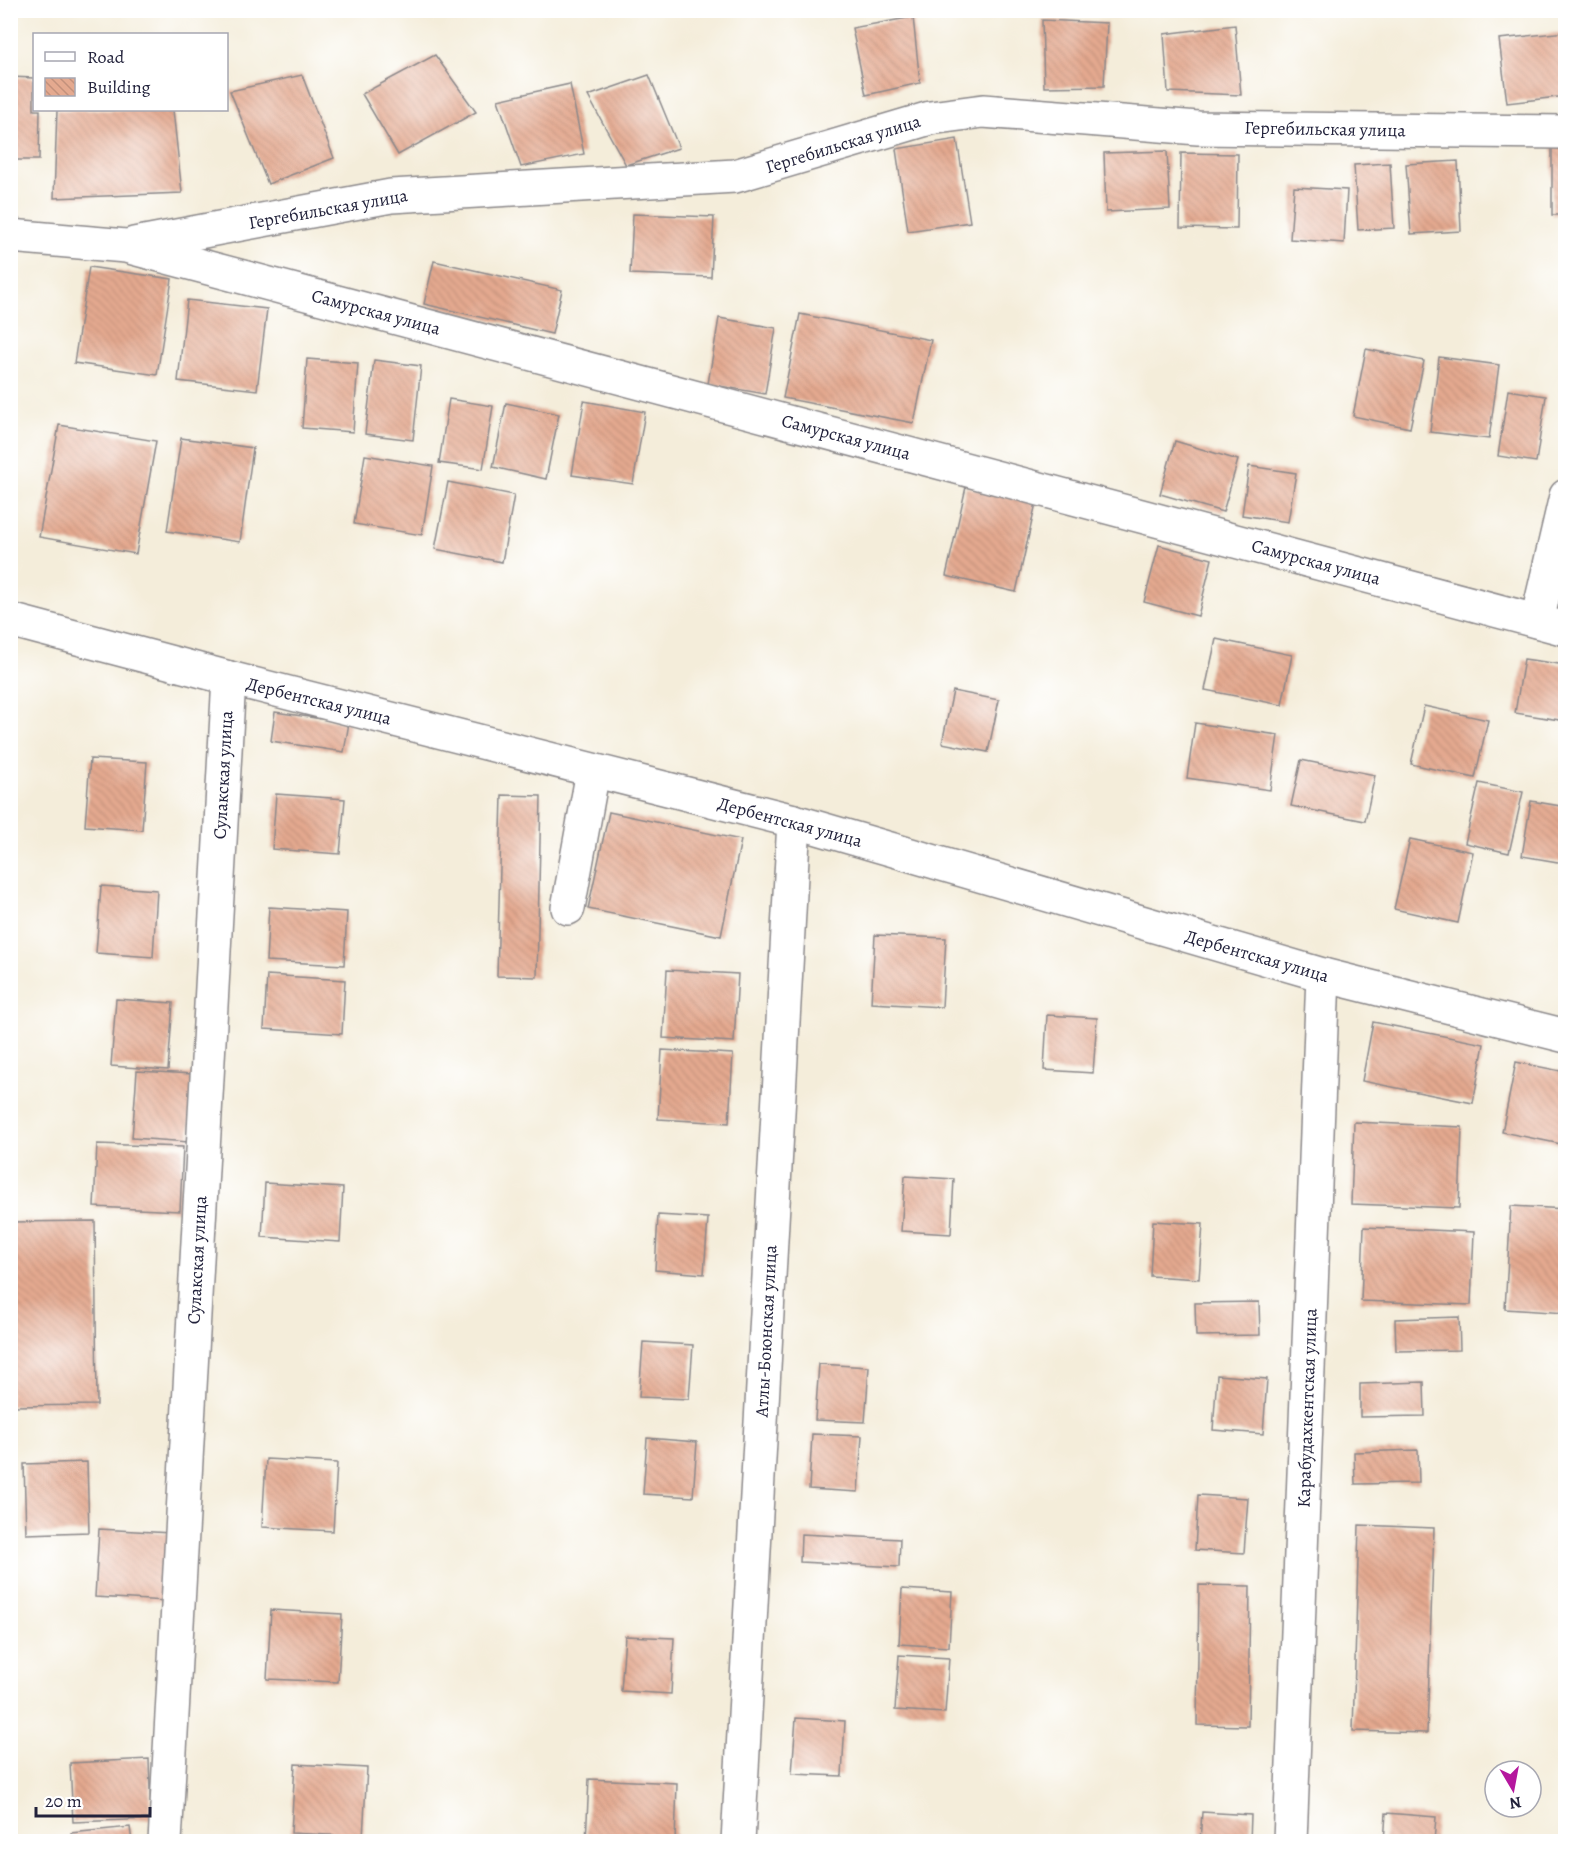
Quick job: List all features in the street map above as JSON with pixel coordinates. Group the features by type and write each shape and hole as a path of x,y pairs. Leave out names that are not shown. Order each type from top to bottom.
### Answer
{"street":[{"name":"Гергебильская улица","path":"126,246 391,196 735,176 930,118 983,111 1198,128 1566,132"},
{"path":"10,236 126,246"},
{"name":"Самурская улица","path":"126,246 1551,625"},
{"path":"1551,625 1566,496"},
{"name":"Дербентская улица","path":"10,620 794,821 1323,975 1566,1036"},
{"name":"Сулакская улица","path":"165,1842 229,678"},
{"path":"568,908 593,771"},
{"name":"Атлы-Боюнская улица","path":"738,1842 794,821"},
{"name":"Карабудахкентская улица","path":"1290,1842 1323,975"}],"building":[{"path":"913,17 920,83 866,95 852,28"},
{"path":"1042,20 1107,23 1104,86 1044,87"},
{"path":"1235,25 1241,95 1168,92 1164,34"},
{"path":"1565,32 1566,96 1507,103 1499,39"},
{"path":"435,55 476,112 398,155 362,94"},
{"path":"302,75 334,158 268,184 230,91"},
{"path":"649,75 679,148 626,165 588,96"},
{"path":"10,77 33,78 33,111 40,111 39,160 10,160"},
{"path":"570,84 584,154 521,167 498,100"},
{"path":"57,111 173,111 182,193 54,198"},
{"path":"957,139 970,222 908,231 896,149"},
{"path":"1552,144 1566,144 1566,215 1552,215"},
{"path":"1167,151 1170,209 1106,212 1104,153"},
{"path":"1181,153 1238,154 1237,229 1180,228"},
{"path":"1458,161 1461,231 1411,234 1406,164"},
{"path":"1390,163 1394,228 1358,230 1354,165"},
{"path":"1294,187 1347,190 1344,243 1290,239"},
{"path":"633,214 714,217 711,277 630,274"},
{"path":"434,261 562,290 552,334 424,304"},
{"path":"89,267 172,279 157,375 74,363"},
{"path":"187,300 267,309 257,390 178,381"},
{"path":"800,314 931,340 914,423 783,398"},
{"path":"719,318 776,328 765,394 708,384"},
{"path":"1366,349 1424,361 1410,428 1353,416"},
{"path":"1439,357 1499,365 1489,439 1430,432"},
{"path":"307,359 358,363 353,432 302,428"},
{"path":"374,360 421,366 413,440 365,434"},
{"path":"1508,390 1546,396 1536,462 1498,456"},
{"path":"449,399 493,406 483,469 439,463"},
{"path":"584,401 645,412 633,484 572,475"},
{"path":"506,403 559,414 546,479 493,467"},
{"path":"59,425 156,441 136,554 39,537"},
{"path":"181,438 253,448 240,542 167,531"},
{"path":"1175,441 1238,460 1223,512 1160,494"},
{"path":"365,455 433,466 422,535 354,524"},
{"path":"1249,466 1296,473 1288,522 1242,515"},
{"path":"448,482 514,495 502,562 435,549"},
{"path":"966,487 1036,503 1016,592 946,576"},
{"path":"1159,545 1212,559 1198,616 1144,602"},
{"path":"1216,639 1292,655 1282,705 1205,690"},
{"path":"1524,659 1566,665 1566,721 1515,713"},
{"path":"953,691 999,700 988,752 942,743"},
{"path":"1424,706 1488,720 1475,778 1411,764"},
{"path":"275,712 349,723 344,752 271,741"},
{"path":"1195,723 1278,735 1270,790 1187,778"},
{"path":"90,759 147,762 142,830 85,826"},
{"path":"1301,760 1375,775 1365,821 1291,806"},
{"path":"1479,783 1523,792 1509,853 1465,843"},
{"path":"276,794 345,799 340,854 272,849"},
{"path":"502,795 541,796 537,977 497,976"},
{"path":"1531,801 1566,807 1564,863 1522,856"},
{"path":"609,812 741,840 721,936 588,909"},
{"path":"1410,839 1473,852 1458,923 1394,909"},
{"path":"101,886 157,890 153,957 96,953"},
{"path":"269,907 347,912 344,965 266,961"},
{"path":"875,935 946,938 942,1007 871,1003"},
{"path":"667,970 738,974 734,1042 663,1038"},
{"path":"267,975 345,980 342,1034 264,1029"},
{"path":"116,999 173,1003 168,1070 111,1066"},
{"path":"1047,1015 1097,1018 1093,1073 1044,1070"},
{"path":"1373,1022 1484,1044 1473,1103 1362,1081"},
{"path":"662,1050 733,1054 729,1123 658,1119"},
{"path":"1516,1062 1566,1072 1566,1145 1502,1132"},
{"path":"137,1071 193,1074 189,1142 132,1138"},
{"path":"1354,1122 1462,1127 1459,1208 1351,1204"},
{"path":"97,1144 183,1147 180,1211 94,1207"},
{"path":"905,1176 954,1179 951,1234 901,1231"},
{"path":"265,1183 343,1188 340,1242 262,1237"},
{"path":"1511,1206 1566,1209 1566,1313 1505,1309"},
{"path":"658,1215 708,1218 704,1274 655,1270"},
{"path":"95,1221 97,1405 10,1406 10,1222"},
{"path":"1153,1221 1203,1224 1199,1279 1150,1276"},
{"path":"1364,1227 1474,1232 1471,1305 1361,1301"},
{"path":"1259,1302 1260,1335 1196,1336 1195,1303"},
{"path":"1459,1317 1460,1350 1396,1351 1395,1319"},
{"path":"643,1342 693,1345 689,1399 639,1397"},
{"path":"819,1364 869,1367 865,1422 815,1420"},
{"path":"1217,1375 1267,1379 1263,1434 1213,1430"},
{"path":"1424,1382 1425,1416 1360,1417 1360,1384"},
{"path":"812,1434 862,1436 858,1492 809,1489"},
{"path":"647,1438 697,1442 693,1497 643,1494"},
{"path":"1418,1450 1419,1483 1355,1484 1354,1452"},
{"path":"266,1459 337,1463 333,1531 262,1527"},
{"path":"87,1462 89,1532 26,1534 24,1464"},
{"path":"1198,1495 1248,1498 1244,1553 1195,1550"},
{"path":"1359,1525 1434,1528 1427,1733 1353,1731"},
{"path":"99,1529 171,1533 167,1601 95,1597"},
{"path":"801,1534 900,1539 899,1567 800,1562"},
{"path":"1199,1585 1250,1586 1248,1726 1197,1725"},
{"path":"902,1589 952,1592 949,1647 899,1644"},
{"path":"271,1610 342,1614 338,1682 267,1679"},
{"path":"625,1636 674,1638 671,1694 621,1691"},
{"path":"899,1655 949,1658 945,1713 895,1710"},
{"path":"796,1718 845,1721 842,1776 792,1774"},
{"path":"149,1759 151,1819 73,1822 70,1763"},
{"path":"295,1764 367,1768 363,1837 291,1833"},
{"path":"589,1779 677,1783 675,1842 586,1841"},
{"path":"1202,1812 1251,1815 1250,1842 1200,1842"},
{"path":"1386,1813 1436,1817 1434,1842 1384,1842"},
{"path":"130,1827 132,1842 72,1842 71,1833"}]}
